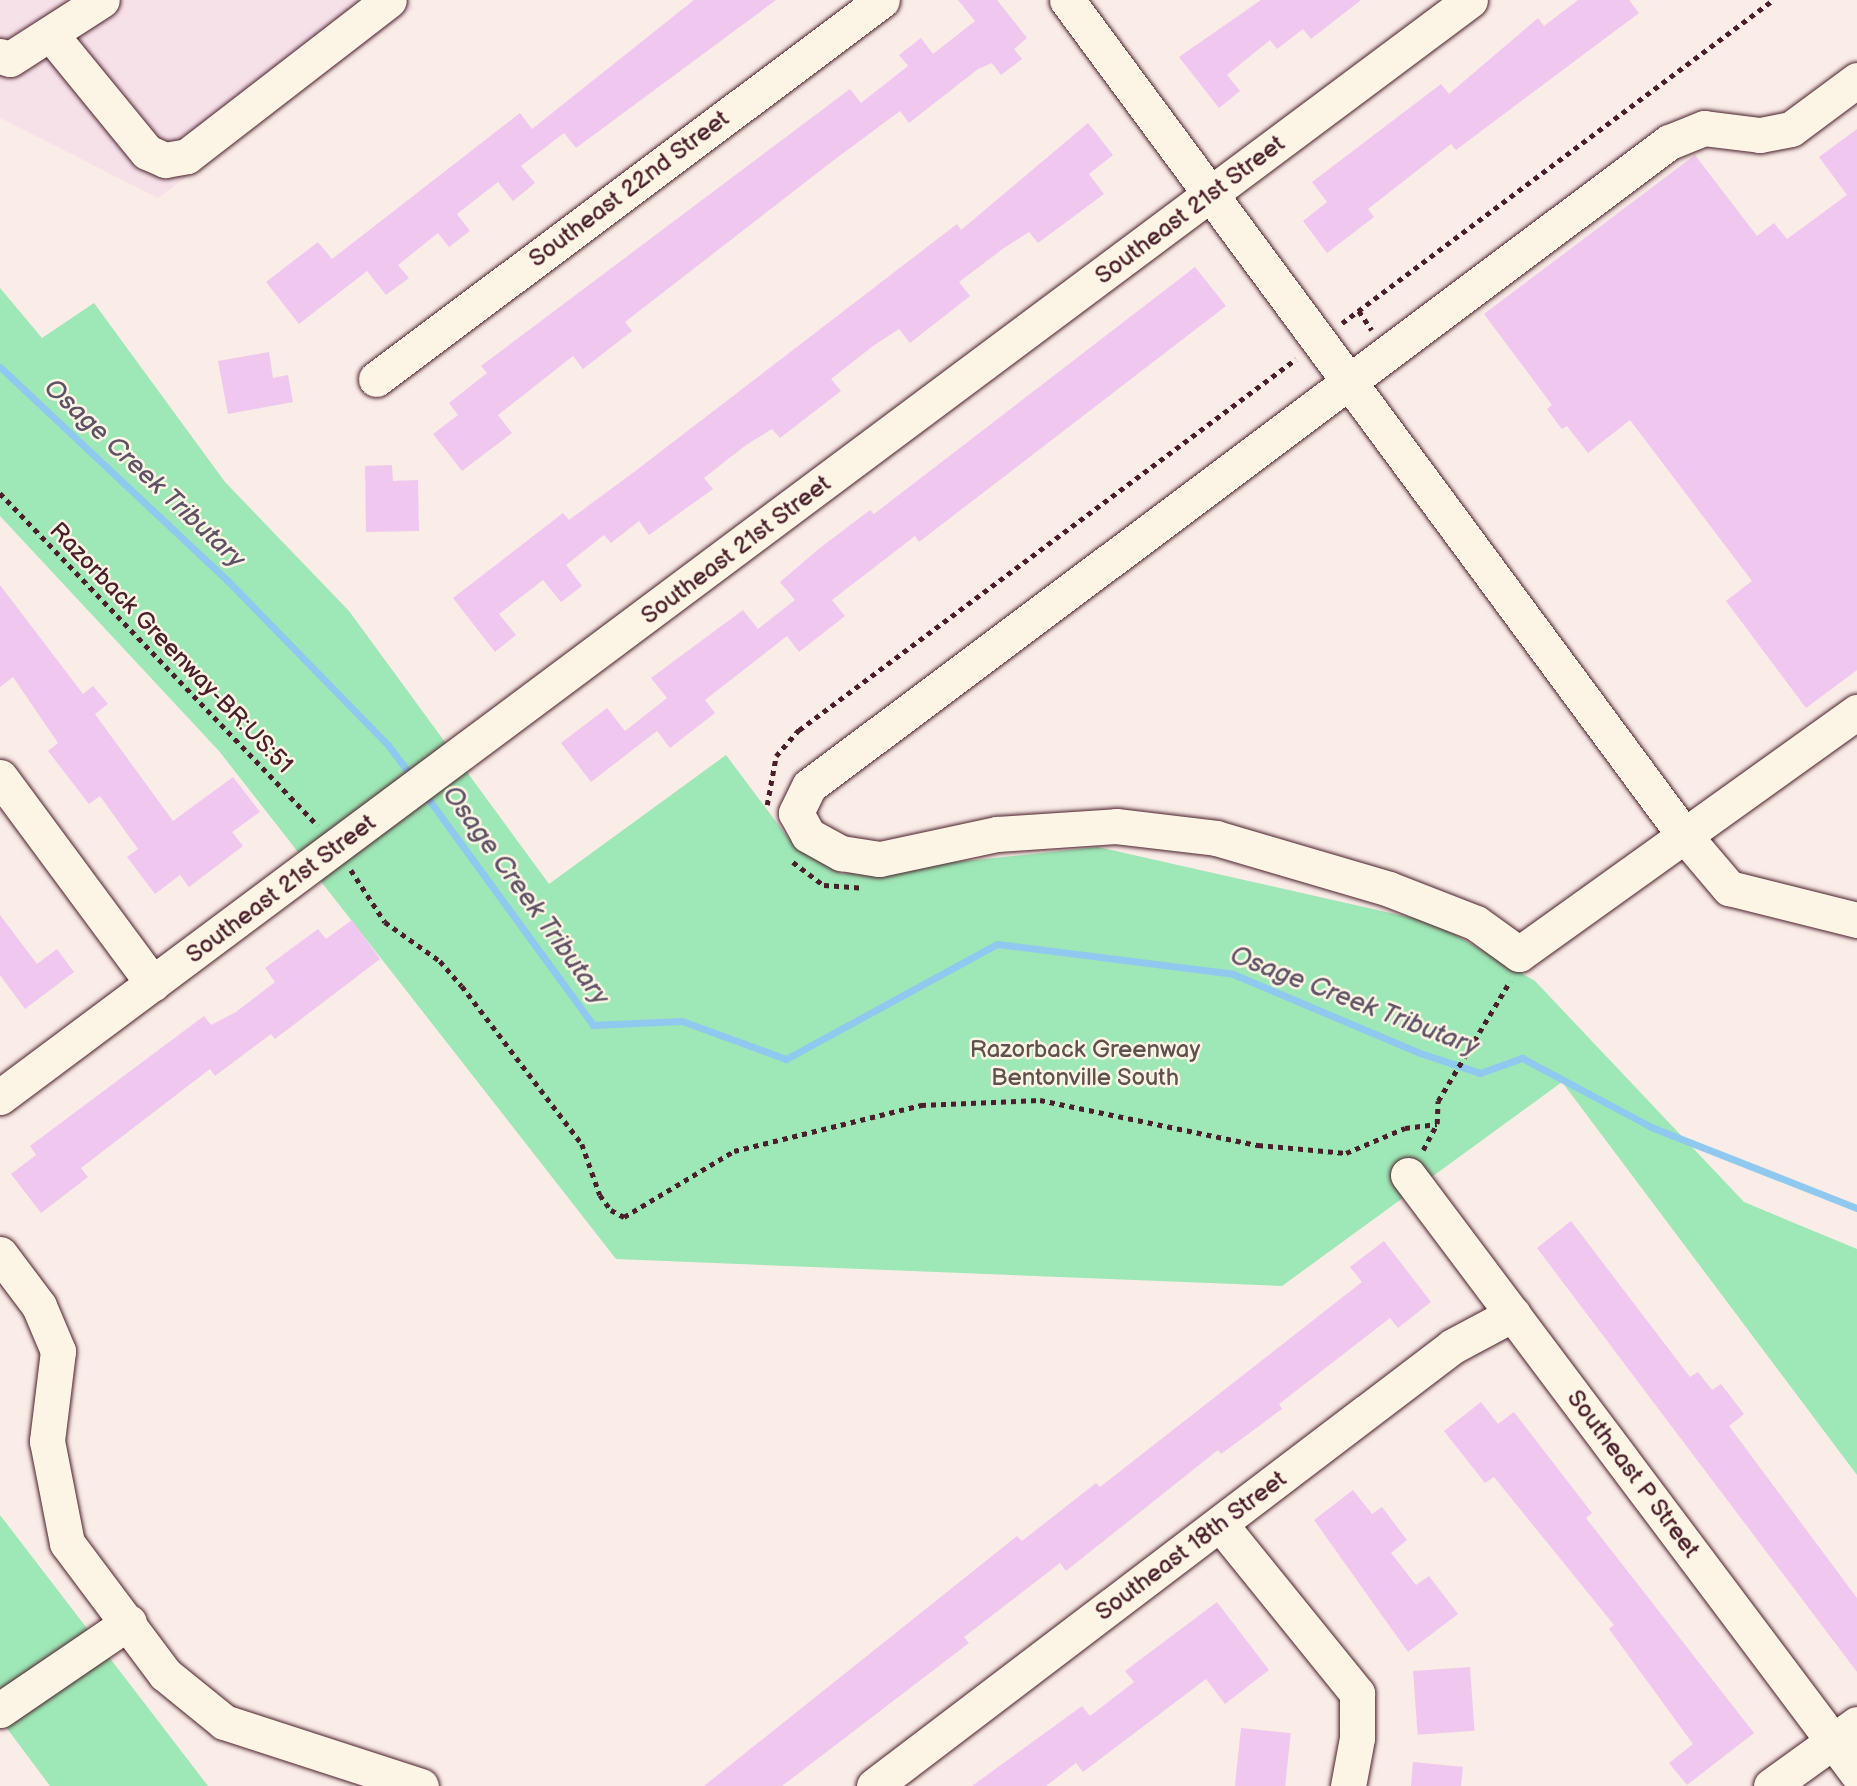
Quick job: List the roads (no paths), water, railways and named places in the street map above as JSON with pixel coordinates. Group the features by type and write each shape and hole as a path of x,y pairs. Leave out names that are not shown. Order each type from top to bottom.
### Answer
{"street":[{"path":"0,56 10,60 52,36 102,0"},
{"path":"52,36 147,152 165,160 187,156 389,0"},
{"name":"Southeast 22nd Street","path":"376,379 882,0"},
{"path":"1067,0 1684,835 1729,888 1857,920"},
{"name":"Southeast 21st Street","path":"0,1097 1470,0"},
{"path":"1857,80 1791,129 1760,135 1704,128 1669,142 1350,384 809,786 796,813 808,835 841,853 880,859 997,834 1116,827 1216,838 1388,889 1476,923 1519,954 1857,712"},
{"path":"0,777 153,984"},
{"name":"Southeast P Street","path":"1408,1175 1513,1314 1845,1733 1857,1773"},
{"path":"0,1254 40,1306 58,1351 47,1441 67,1543 129,1622 165,1674 224,1722 421,1786"},
{"name":"Southeast 18th Street","path":"874,1786 1453,1346 1513,1314"},
{"path":"1220,1524 1357,1693 1357,1738 1348,1786"},
{"path":"0,1710 129,1622"},
{"path":"1771,1786 1845,1733"}],"waterway":[{"name":"Osage Creek Tributary","path":"0,367 227,580 388,745 413,778"},
{"name":"Osage Creek Tributary","path":"424,793 593,1025 682,1021 786,1059 997,944 1233,974 1420,1053 1480,1073 1522,1058 1651,1127 1857,1208"}],"park label":[{"name":"Razorback Greenway Bentonville South","path":"1085,1064"}]}
